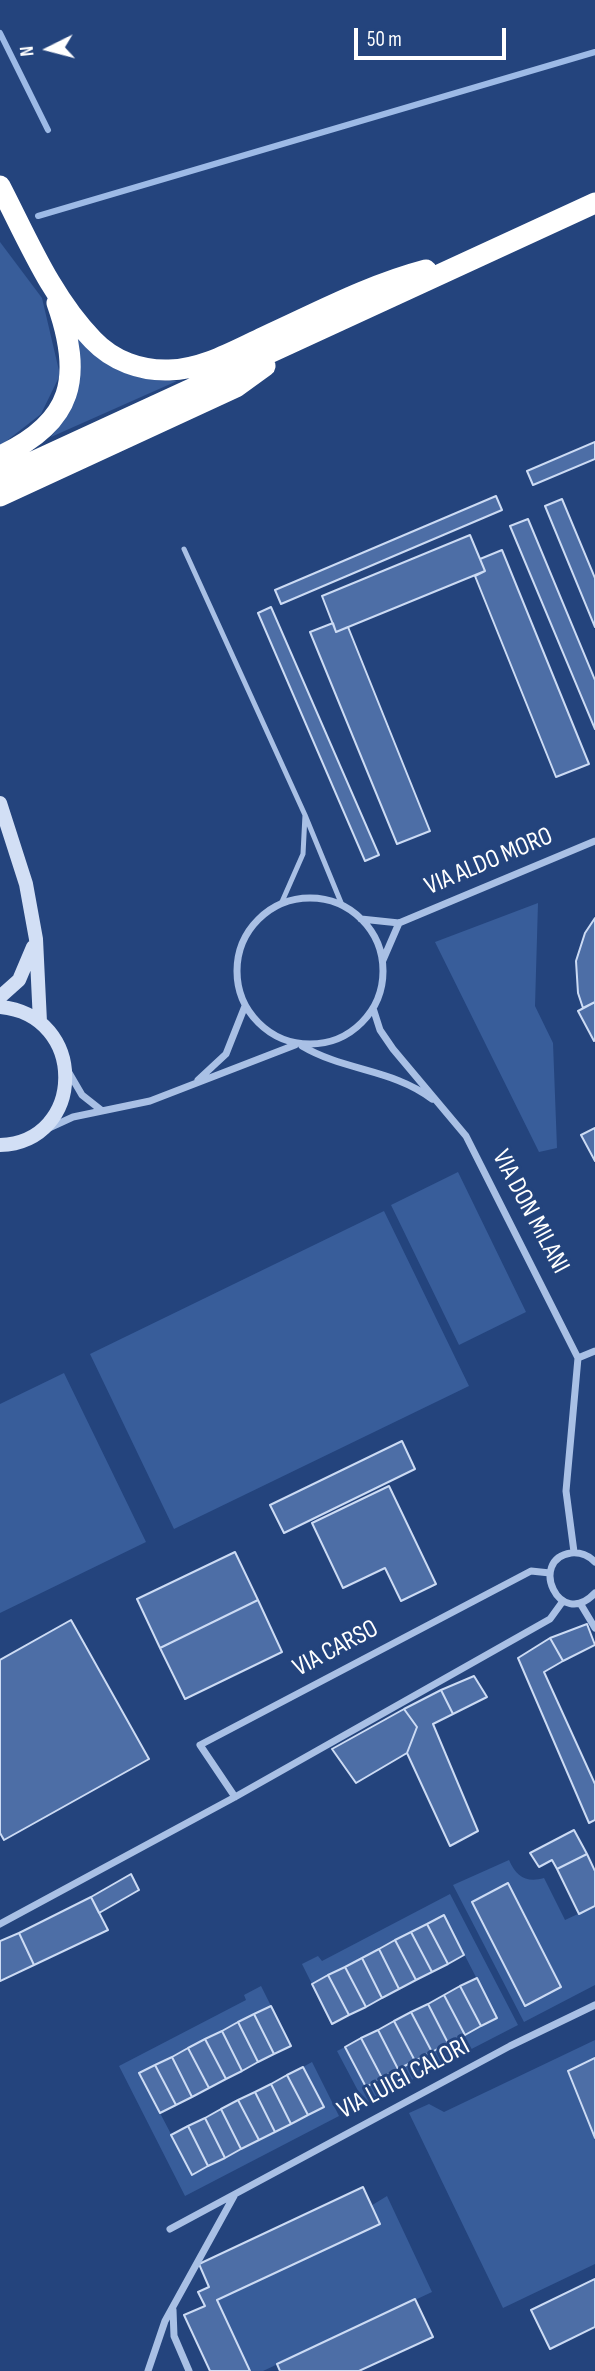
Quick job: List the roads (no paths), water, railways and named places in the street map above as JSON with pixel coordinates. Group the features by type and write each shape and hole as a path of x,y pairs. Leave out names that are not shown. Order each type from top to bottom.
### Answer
{"highway":[{"path":"0,186 46,276 69,343 71,366 66,395 58,415 41,433 0,456"},
{"path":"0,477 595,203"},
{"path":"46,276 94,341 114,357 148,370 172,370 216,360 390,279 475,258"},
{"path":"0,496 236,387 304,338"}],"main road":[{"path":"0,803 26,884 36,939 40,1022"},
{"path":"0,997 19,980 36,939"},
{"path":"0,1007 16,1010 40,1022 57,1042 66,1068 64,1094 59,1107 43,1128 32,1136 0,1145"}],"street":[{"name":"VIA ALDO MORO","path":"362,919 399,923 595,841"},
{"path":"32,1136 73,1117 129,1106 187,1088 299,1044 321,1044 342,1038 360,1025 373,1008 381,988 383,960 373,934 362,919 342,905 311,897 281,904 256,921 240,947 237,977 245,1006 268,1031 299,1044"},
{"name":"VIA ALDO MORO","path":"383,960 399,923"},
{"path":"187,1088 207,1074 226,1054 245,1006"},
{"name":"VIA DON MILANI","path":"373,1008 380,1030 393,1048 466,1136 578,1358"},
{"name":"VIA DON MILANI","path":"299,1044 339,1064 379,1072 412,1084 440,1105"},
{"path":"66,1068 82,1095 101,1110"},
{"path":"574,1552 566,1491 578,1358 595,1351"},
{"path":"595,1562 574,1552 558,1559 550,1573 552,1590 564,1601 580,1603 595,1593"},
{"name":"VIA CARSO","path":"235,1797 200,1745 531,1571 550,1573"},
{"path":"0,1924 235,1797 550,1619 564,1601"},
{"path":"580,1603 595,1628"},
{"name":"VIA LUIGI CALORI","path":"170,2229 379,2115 595,2005"},
{"path":"148,2371 165,2321 234,2196"},
{"path":"173,2306 174,2336 189,2371"}],"lane":[{"path":"184,549 305,815 342,905"},
{"path":"281,904 303,854 305,815"}],"waterway":[{"path":"0,33 48,130"},
{"path":"38,216 595,52"}]}
